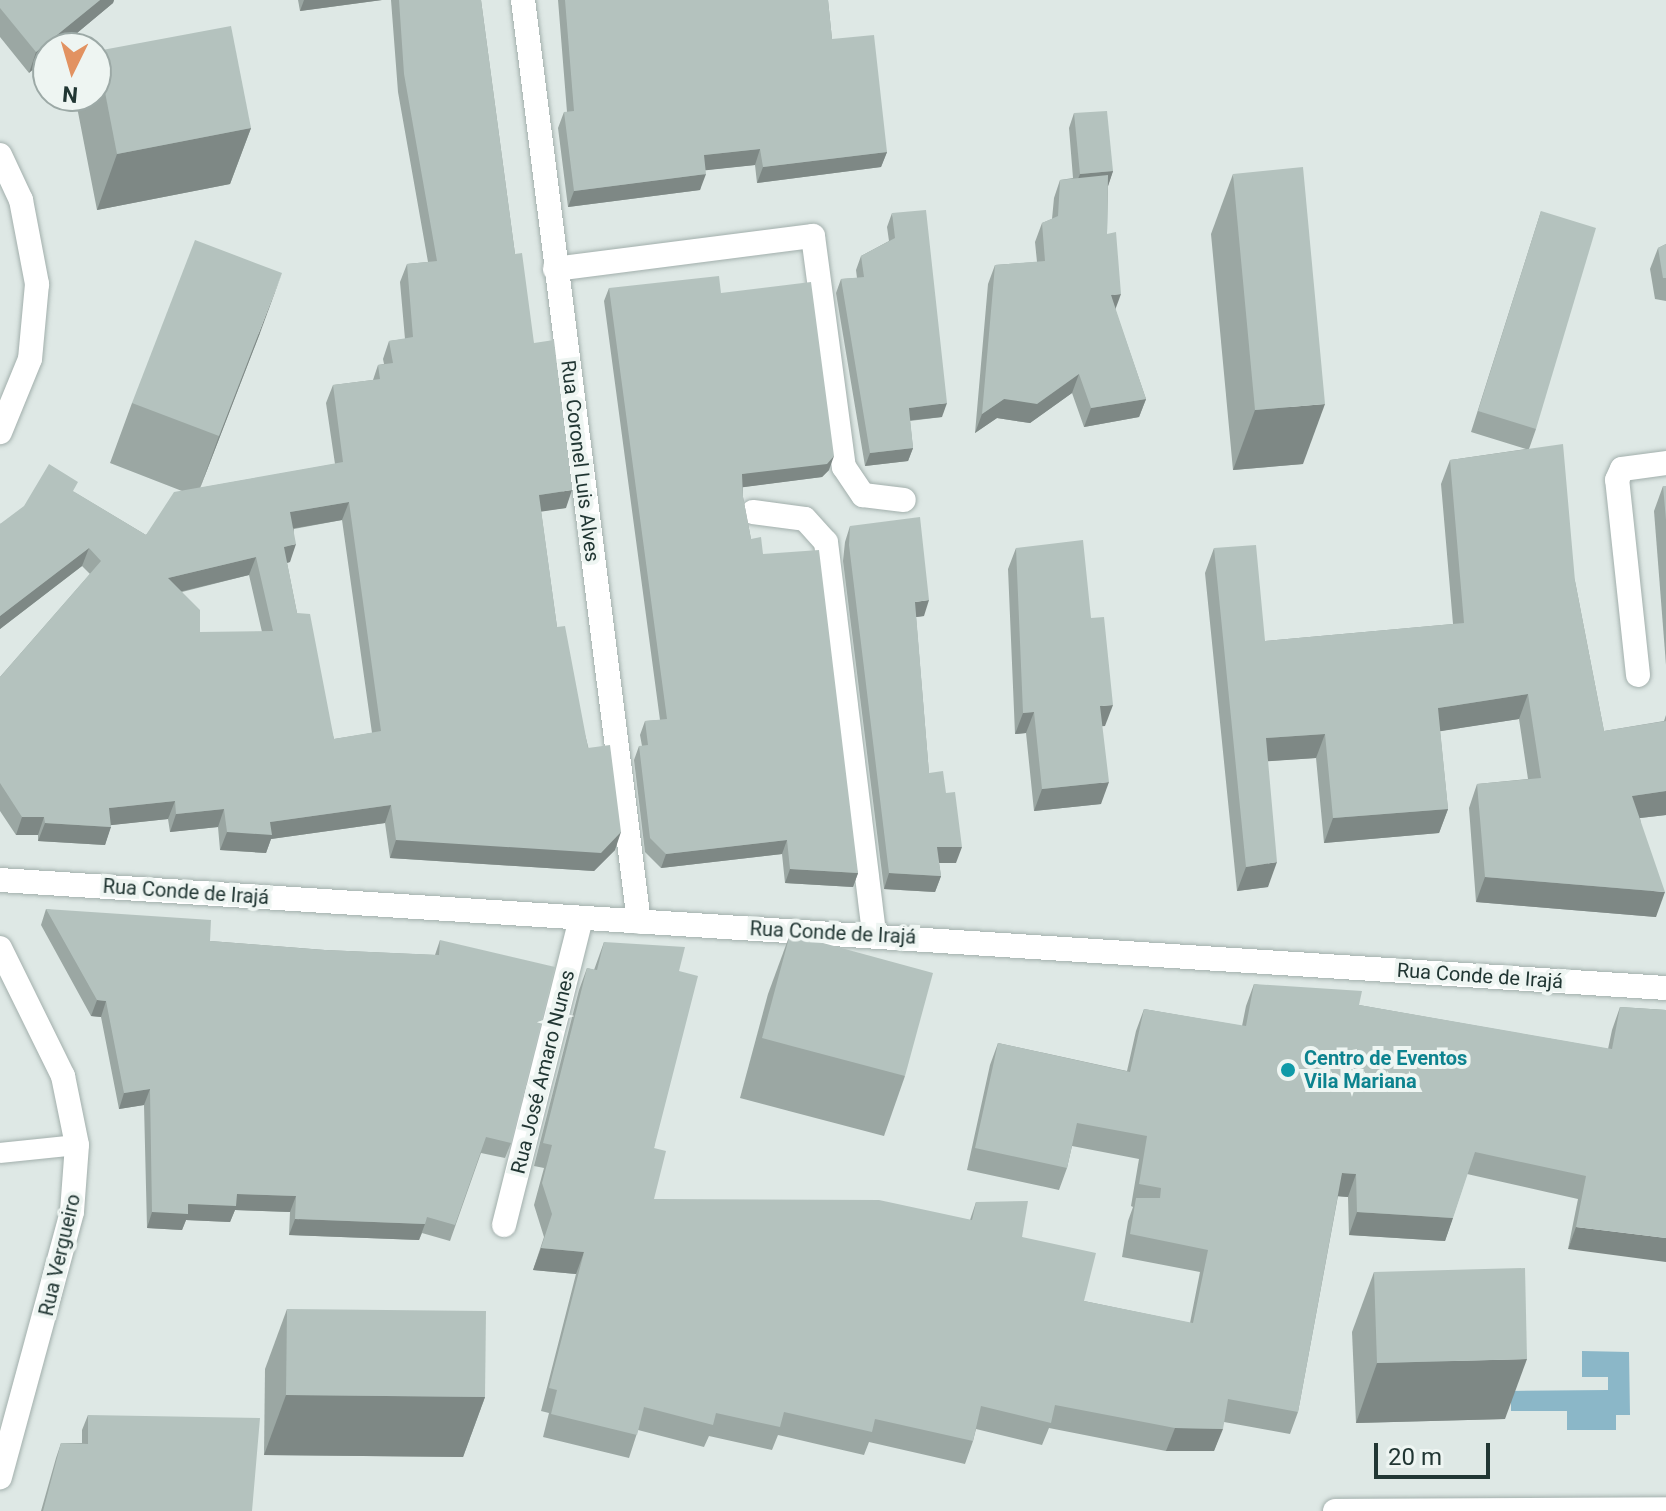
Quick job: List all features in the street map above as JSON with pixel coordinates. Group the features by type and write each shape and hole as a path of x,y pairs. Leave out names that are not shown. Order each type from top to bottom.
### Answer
{"street":[{"name":"Rua Coronel Luis Alves","path":"523,0 639,922"},
{"path":"0,155 21,200 37,284 30,359 0,432"},
{"path":"555,269 813,236 844,467 863,495 904,500"},
{"path":"1638,675 1617,480 1622,469 1666,463"},
{"path":"753,512 805,519 826,542 874,935"},
{"name":"Rua Conde de Irajá","path":"0,880 1666,988"},
{"name":"Rua José Amaro Nunes","path":"504,1225 581,919"},
{"name":"Rua Vergueiro","path":"0,948 63,1076 77,1145 72,1212 0,1477"},
{"path":"1335,1511 1666,1509"}],"lane":[{"path":"0,1153 77,1145"}],"water":[{"path":"1582,1351 1629,1352 1630,1415 1616,1415 1616,1430 1567,1430 1567,1411 1511,1411 1511,1391 1608,1390 1608,1377 1582,1377"}],"building":[{"path":"0,0 100,0 61,32 32,32 32,47 0,8"},
{"path":"399,0 481,0 515,254 522,253 534,343 554,340 572,490 539,495 557,627 565,626 588,748 610,745 621,832 601,853 396,840 391,805 270,822 272,835 227,832 224,809 176,814 175,801 109,808 111,827 45,823 44,817 22,817 0,783 0,677 101,561 89,548 0,616 0,524 24,506 49,464 78,482 73,491 146,535 174,492 343,462 333,385 380,379 378,365 393,363 389,341 413,337 407,264 437,261 404,74","holes":["349,502 381,731 334,739 310,614 297,613 284,547 296,544 290,512","256,557 273,631 200,632 200,610 168,578"]},
{"path":"565,0 828,0 832,39 874,35 887,152 763,167 760,149 704,155 706,174 574,191 564,112 574,111"},
{"path":"231,26 251,128 117,154 109,112 112,112 112,48"},
{"path":"1107,111 1113,171 1080,174 1074,113"},
{"path":"1303,167 1325,404 1255,410 1233,174"},
{"path":"1108,175 1107,234 1116,232 1121,294 1111,295 1146,399 1091,408 1079,374 1037,404 1004,399 982,414 995,265 1045,261 1042,223 1058,216 1060,180"},
{"path":"926,210 947,403 909,408 913,448 870,453 841,279 864,277 861,256 895,238 892,213"},
{"path":"1541,211 1596,228 1536,429 1478,411"},
{"path":"195,240 282,273 219,436 132,403"},
{"path":"1666,244 1666,278 1663,278 1658,248"},
{"path":"719,276 721,293 811,282 834,456 827,464 742,474 743,497 751,539 761,537 763,554 819,550 858,873 790,869 787,840 666,854 650,838 639,746 648,745 645,721 667,719 609,288"},
{"path":"1563,444 1575,581 1604,731 1666,721 1666,791 1632,796 1665,892 1485,877 1477,784 1541,778 1528,694 1438,708 1448,809 1333,818 1325,734 1266,738 1277,862 1246,867 1214,548 1256,545 1265,641 1464,623 1450,460"},
{"path":"1663,486 1666,486 1666,520"},
{"path":"920,517 929,600 915,602 929,773 943,771 946,793 955,792 962,847 937,847 941,876 889,873 849,545 850,526"},
{"path":"1083,540 1091,618 1104,617 1113,705 1100,706 1109,782 1042,789 1034,712 1023,713 1016,548"},
{"path":"46,909 211,920 210,941 439,955 440,940 555,967 511,1143 486,1137 455,1225 427,1217 425,1224 295,1219 296,1196 237,1194 236,1206 188,1204 188,1214 152,1212 150,1089 124,1093 106,1001 97,1000"},
{"path":"790,934 933,973 905,1076 762,1038"},
{"path":"604,942 685,947 679,971 698,976 654,1148 666,1151 654,1199 879,1200 972,1220 976,1202 1028,1201 1022,1237 1096,1253 1084,1301 1193,1323 1208,1250 1130,1234 1136,1198 1160,1198 1161,1188 1139,1184 1147,1136 1077,1123 1067,1168 975,1148 998,1043 1130,1072 1144,1009 1246,1026 1254,984 1362,991 1359,1005 1612,1049 1620,1007 1666,1010 1666,1238 1576,1227 1586,1176 1475,1152 1453,1218 1357,1212 1356,1174 1342,1173 1298,1412 1228,1399 1223,1429 1175,1428 1055,1405 1051,1423 981,1406 973,1441 875,1419 872,1432 784,1412 780,1427 716,1413 713,1425 644,1407 637,1435 551,1414 557,1390 549,1388 584,1252 541,1248 552,1214 542,1183 552,1145 543,1143 587,968 597,970"},
{"path":"1525,1268 1527,1359 1377,1363 1374,1272"},
{"path":"287,1309 486,1311 485,1397 286,1395"},
{"path":"88,1415 260,1418 252,1511 43,1511 61,1443 88,1444"}],"place":[{"name":"Centro de Eventos Vila Mariana","path":"1288,1070"}]}
